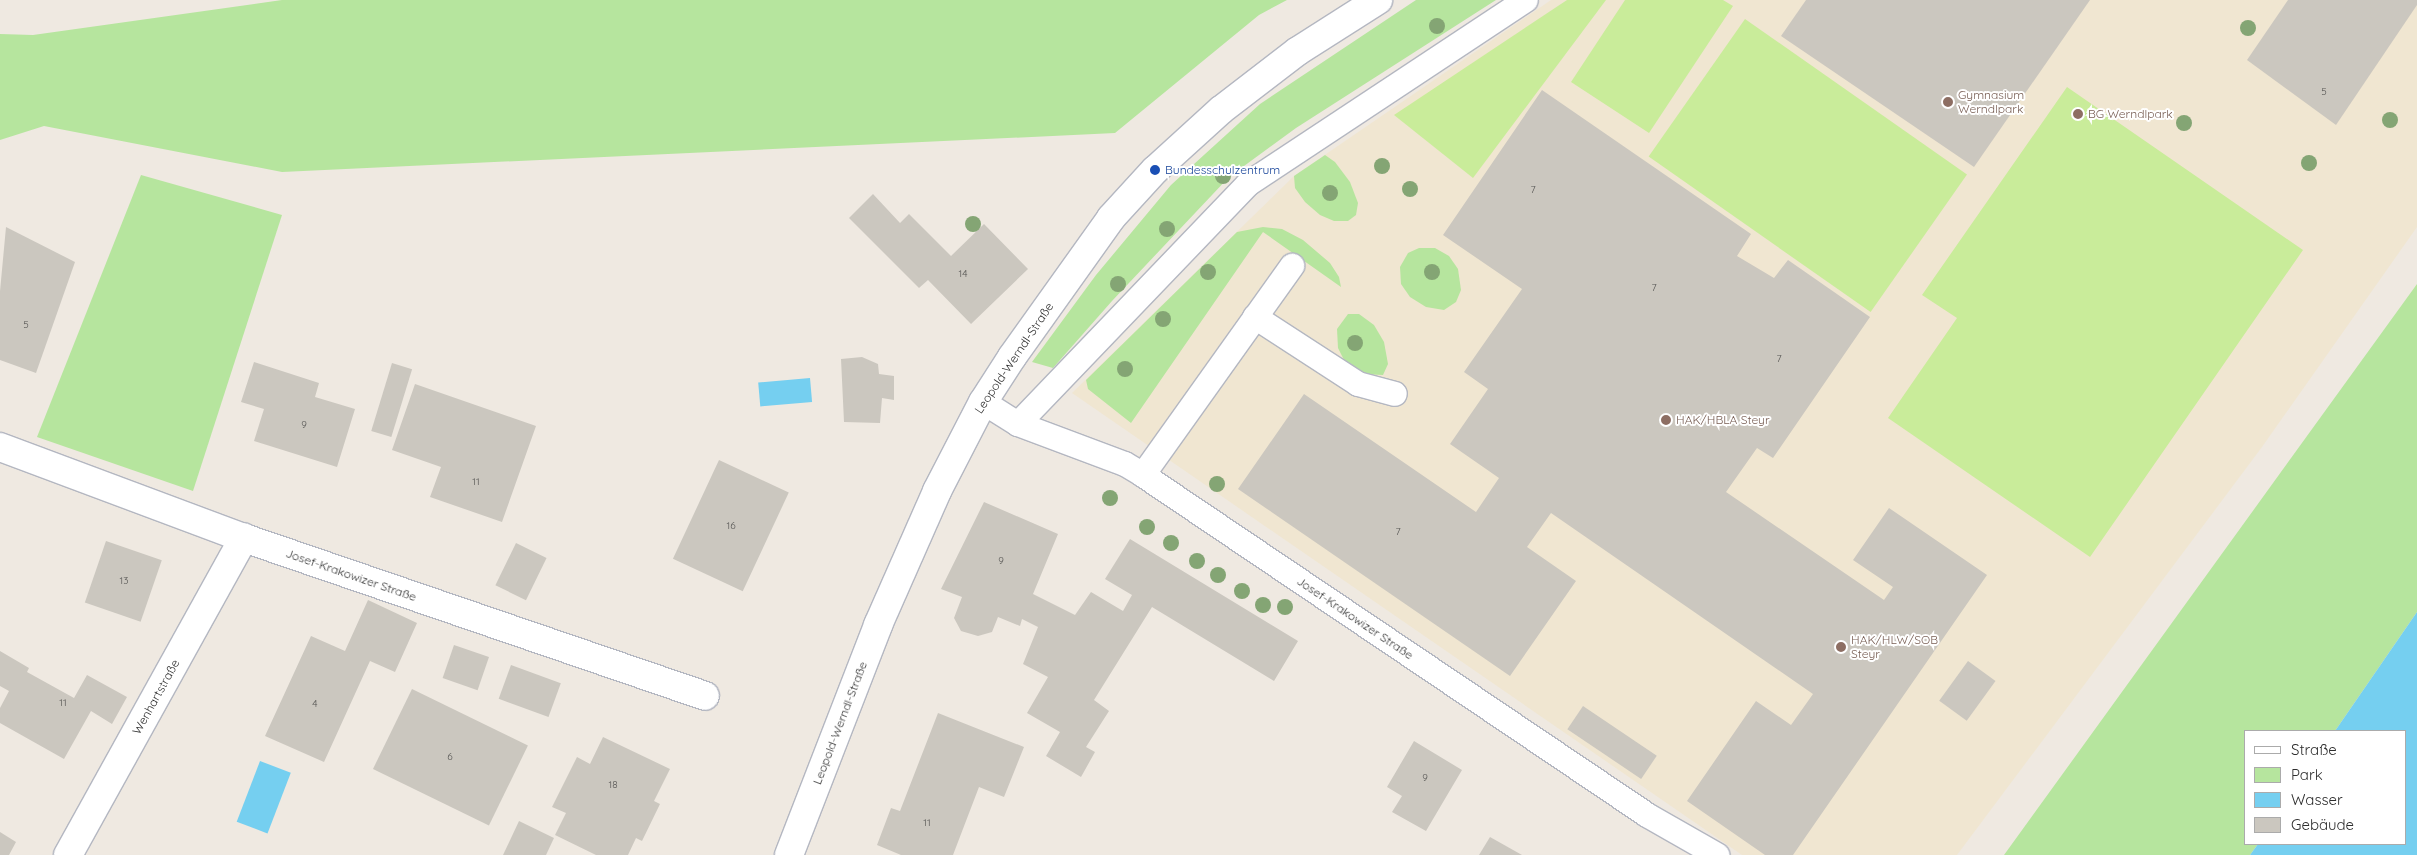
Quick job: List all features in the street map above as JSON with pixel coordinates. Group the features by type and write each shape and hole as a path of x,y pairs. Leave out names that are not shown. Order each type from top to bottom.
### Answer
{"street":[{"name":"Leopold-Werndl-Straße","path":"793,854 878,625 937,491 983,402 1111,218 1156,170 1221,110 1290,57 1378,0"},
{"name":"Josef-Krakowizer Straße","path":"0,447 244,538 705,696"},
{"name":"Wenhartstraße","path":"68,855 244,538"}],"lane":[{"path":"1018,424 1248,184 1526,0"},
{"path":"1143,475 1292,266"},
{"path":"1255,317 1358,384 1395,394"},
{"name":"Josef-Krakowizer Straße","path":"983,402 1018,424 1124,464 1143,475 1647,815 1716,855"}],"shaded area":[{"name":"HAK/HBLA Steyr","path":"1551,0 2417,0 2417,227 2262,447 1957,855 1742,855 1072,393 1294,176"}],"green space":[{"path":"282,0 1287,0 1259,15 1115,133 282,172 44,126 0,140 0,34 33,35"},
{"path":"1416,0 1496,0 1296,128 1229,177 1112,301 1053,368 1032,362 1096,275 1171,185 1260,104"},
{"path":"1567,0 1606,0 1473,178 1394,115"},
{"path":"1625,0 1723,0 1733,6 1649,133 1571,82"},
{"path":"1745,19 1967,174 1871,312 1649,157"},
{"path":"2067,87 2303,250 2090,557 1888,418 1957,318 1922,295"},
{"path":"1325,155 1335,162 1350,182 1358,203 1356,215 1348,221 1334,221 1320,215 1305,202 1295,188 1294,176"},
{"path":"141,175 282,215 193,491 37,437"},
{"path":"1263,227 1282,229 1303,240 1330,263 1339,277 1341,287 1263,232 1131,423 1088,389 1086,380 1237,232"},
{"path":"1419,248 1435,248 1449,256 1458,269 1461,290 1456,302 1444,310 1426,307 1410,297 1401,284 1400,267 1408,253"},
{"path":"2417,284 2417,612 2336,730 2244,730 2244,845 2257,845 2250,855 2004,855"},
{"path":"1348,314 1359,314 1374,325 1384,342 1388,364 1383,375 1361,374 1345,362 1338,348 1337,329"}],"water":[{"path":"810,378 812,402 760,406 758,383"},
{"path":"2417,612 2417,855 2250,855 2257,845 2407,845 2407,730 2336,730"},
{"path":"260,761 291,773 268,834 237,822"}],"building":[{"name":"Gymnasium Werndlpark","path":"1806,0 2090,0 1974,167 1781,36"},
{"path":"2288,0 2417,0 2417,5 2336,125 2247,60"},
{"path":"1542,90 1751,234 1737,256 1774,278 1788,260 1870,317 1773,458 1757,448 1726,492 1884,600 1893,587 1853,560 1889,508 1987,575 1793,855 1765,855 1687,801 1756,701 1791,725 1813,694 1551,513 1527,547 1576,581 1510,676 1238,489 1304,394 1476,512 1499,478 1450,444 1488,389 1464,372 1522,289 1443,235"},
{"path":"873,194 900,223 909,214 951,256 984,224 1028,269 971,324 928,280 919,288 849,218"},
{"path":"6,227 75,262 36,373 0,360 0,291"},
{"path":"862,357 878,364 879,374 894,376 894,400 882,398 880,423 844,422 841,359"},
{"path":"254,362 319,383 315,397 355,409 337,467 254,441 264,409 241,402"},
{"path":"392,363 412,369 391,437 371,431"},
{"path":"415,384 536,426 502,522 430,497 441,467 392,450"},
{"path":"719,460 789,493 743,591 673,559"},
{"path":"984,502 1058,534 1033,594 1075,615 1091,592 1123,611 1132,595 1105,579 1130,539 1298,641 1274,681 1152,607 1094,700 1109,711 1086,747 1095,752 1081,777 1046,756 1060,732 1027,713 1048,677 1023,664 1038,627 1022,619 1020,626 998,617 992,632 978,636 961,631 954,618 962,597 941,589"},
{"path":"106,541 162,560 141,622 85,602"},
{"path":"516,543 547,558 526,600 495,585"},
{"path":"368,600 417,623 395,672 370,661 324,762 265,736 311,636 345,651"},
{"path":"454,645 489,657 478,690 443,678"},
{"path":"0,651 29,668 27,672 74,698 87,675 127,697 112,724 91,711 64,759 0,723 0,708 9,691 0,686"},
{"path":"1968,661 1996,681 1967,721 1939,701"},
{"path":"511,665 561,683 548,717 499,699"},
{"path":"412,689 528,746 489,826 373,769"},
{"path":"1583,706 1657,756 1641,779 1567,729"},
{"path":"938,713 1024,747 1004,797 979,787 953,855 901,855 877,845 891,808 900,811"},
{"path":"603,737 670,769 654,801 660,804 642,841 636,838 628,855 596,855 555,835 566,813 552,807 577,757 590,764"},
{"path":"1414,741 1462,770 1426,831 1392,812 1402,796 1387,787"},
{"path":"519,821 554,838 546,855 503,855"},
{"path":"0,832 16,842 9,855 0,855"},
{"path":"1490,837 1522,855 1479,855"}],"place":[{"name":"Gymnasium Werndlpark","path":"1948,102"},
{"name":"BG Werndlpark","path":"2078,114"},
{"name":"Bundesschulzentrum","path":"1155,170"},
{"name":"HAK/HBLA Steyr","path":"1666,420"},
{"name":"HAK/HLW/SOB Steyr","path":"1841,647"}]}
